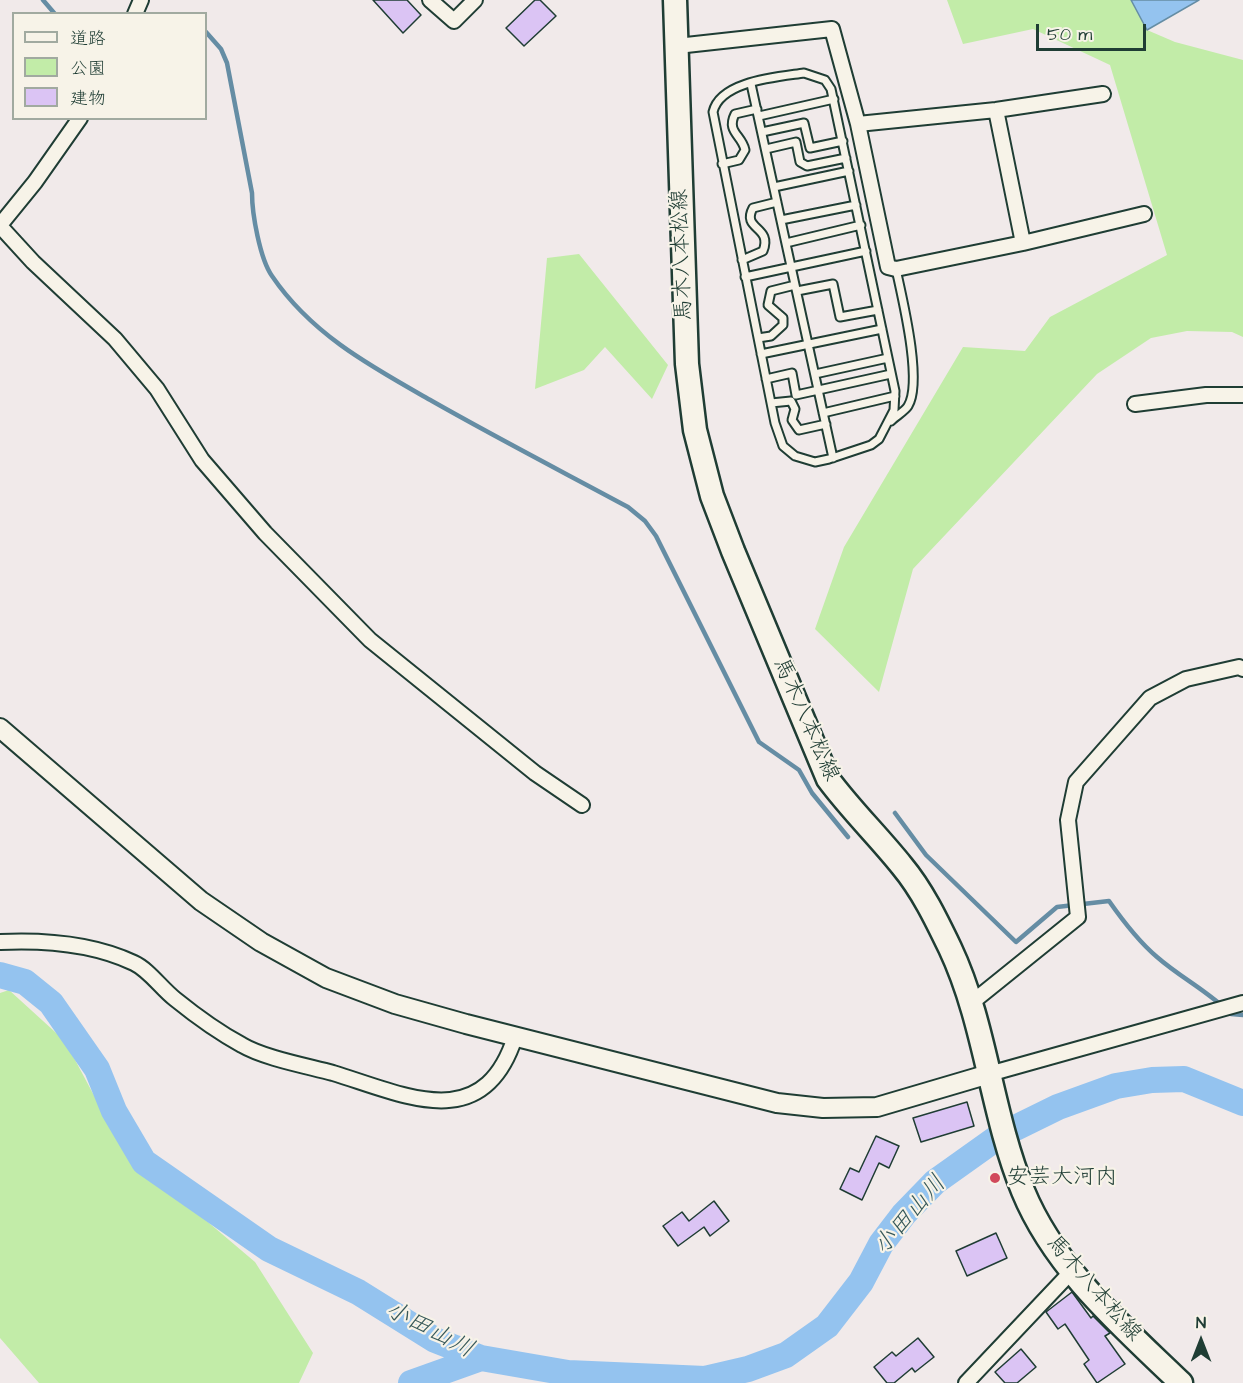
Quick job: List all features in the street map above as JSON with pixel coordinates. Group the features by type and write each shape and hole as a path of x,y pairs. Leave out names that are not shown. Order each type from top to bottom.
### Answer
{"main road":[{"name":"馬木八本松線","path":"675,0 687,364 694,422 707,478 733,551 828,779 902,866 925,899 951,950 970,1004 1023,1190 1041,1229 1072,1271 1113,1317 1181,1383"}],"street":[{"path":"430,0 454,21 475,0"},
{"path":"677,46 832,29 858,124 888,267 896,268 1023,243 1144,214"},
{"path":"858,124 996,110 1103,94"},
{"path":"996,110 1023,243"},
{"path":"79,120 35,182 0,225 33,262 115,339 157,389 209,468 265,533 370,640 535,773 582,805"},
{"path":"1135,404 1206,394 1243,395"},
{"path":"970,1004 1077,917 1068,820 1076,782 1150,698 1186,679 1242,665"},
{"path":"0,728 201,901 261,942 326,978 395,1004 515,1037 777,1102 823,1108 877,1107 1243,1003"},
{"path":"0,942 30,942 111,953 137,964 174,998 245,1047 419,1100 455,1100 481,1090 496,1078 515,1037"},
{"path":"966,1383 1072,1271"}],"lane":[{"path":"797,74 816,75 825,80 831,88 895,396 894,410 879,439 871,445 815,462 806,460 783,446 771,403 714,125 715,103 729,89 751,84 797,74"},
{"path":"751,84 833,458"},
{"path":"722,164 739,160 745,150 744,142 732,128 735,114 834,99"},
{"path":"762,132 804,123 810,148 843,141"},
{"path":"766,149 796,142 800,162 807,166 846,158"},
{"path":"774,186 849,171"},
{"path":"742,260 763,251 766,243 765,236 751,222 750,214 753,208 777,202"},
{"path":"781,220 856,205"},
{"path":"786,243 861,225"},
{"path":"745,277 866,251"},
{"path":"889,422 908,407 913,392 910,340 896,268"},
{"path":"758,338 771,336 783,325 783,318 768,304 771,291 833,285 840,317 878,310"},
{"path":"761,354 882,329"},
{"path":"815,374 888,358"},
{"path":"766,379 792,374 796,395 891,374"},
{"path":"823,413 895,396"},
{"path":"771,403 790,401 795,409 792,420 799,430 826,424"}],"green space":[{"path":"947,0 1131,0 1147,30 1175,42 1243,60 1243,337 1232,332 1187,331 1151,338 1097,374 913,569 879,692 815,629 844,547 963,347 1025,351 1050,317 1167,255 1110,65 1033,29 963,44"},
{"path":"579,254 668,365 652,399 605,347 584,370 535,389 547,258"},
{"path":"9,990 65,1041 123,1150 255,1262 313,1353 299,1383 39,1383 0,1338 0,993"}],"water":[{"path":"1131,0 1199,0 1147,30"}],"building":[{"path":"373,0 407,0 421,15 403,33"},
{"path":"535,0 540,0 556,16 524,46 506,28"},
{"path":"967,1102 974,1126 921,1142 913,1118"},
{"path":"876,1136 899,1146 889,1168 879,1163 862,1200 840,1189 850,1168 859,1172"},
{"path":"714,1201 729,1221 710,1236 704,1227 678,1246 663,1226 682,1212 689,1221"},
{"path":"996,1233 1007,1258 967,1276 956,1251"},
{"path":"1072,1292 1091,1318 1093,1316 1110,1333 1105,1336 1125,1364 1097,1383 1084,1364 1089,1360 1065,1324 1058,1329 1046,1312"},
{"path":"918,1338 934,1357 915,1372 912,1368 894,1383 887,1383 874,1367 892,1352 896,1356"},
{"path":"1021,1349 1036,1367 1017,1383 1005,1383 995,1372"}],"waterway":[{"path":"43,0 53,12"},
{"path":"207,33 221,49 227,63 260,248 272,276 288,297 324,333 366,362 456,415 628,507 645,521 656,536 759,742 799,770 812,793 848,837"},
{"path":"895,813 926,855 1016,942 1057,907 1109,901 1131,930 1157,957 1231,1014 1243,1015"},
{"name":"小田山川","path":"0,975 25,982 51,1003 97,1069 114,1111 144,1162 269,1249 358,1292 435,1340 481,1358 568,1373 705,1379 748,1369 786,1355 827,1326 861,1282 881,1244 904,1214 935,1182 1001,1135 1058,1107 1116,1086 1152,1080 1184,1079 1243,1103"},
{"path":"411,1383 481,1358"}],"place":[{"name":"安芸大河内","path":"995,1178"}]}
